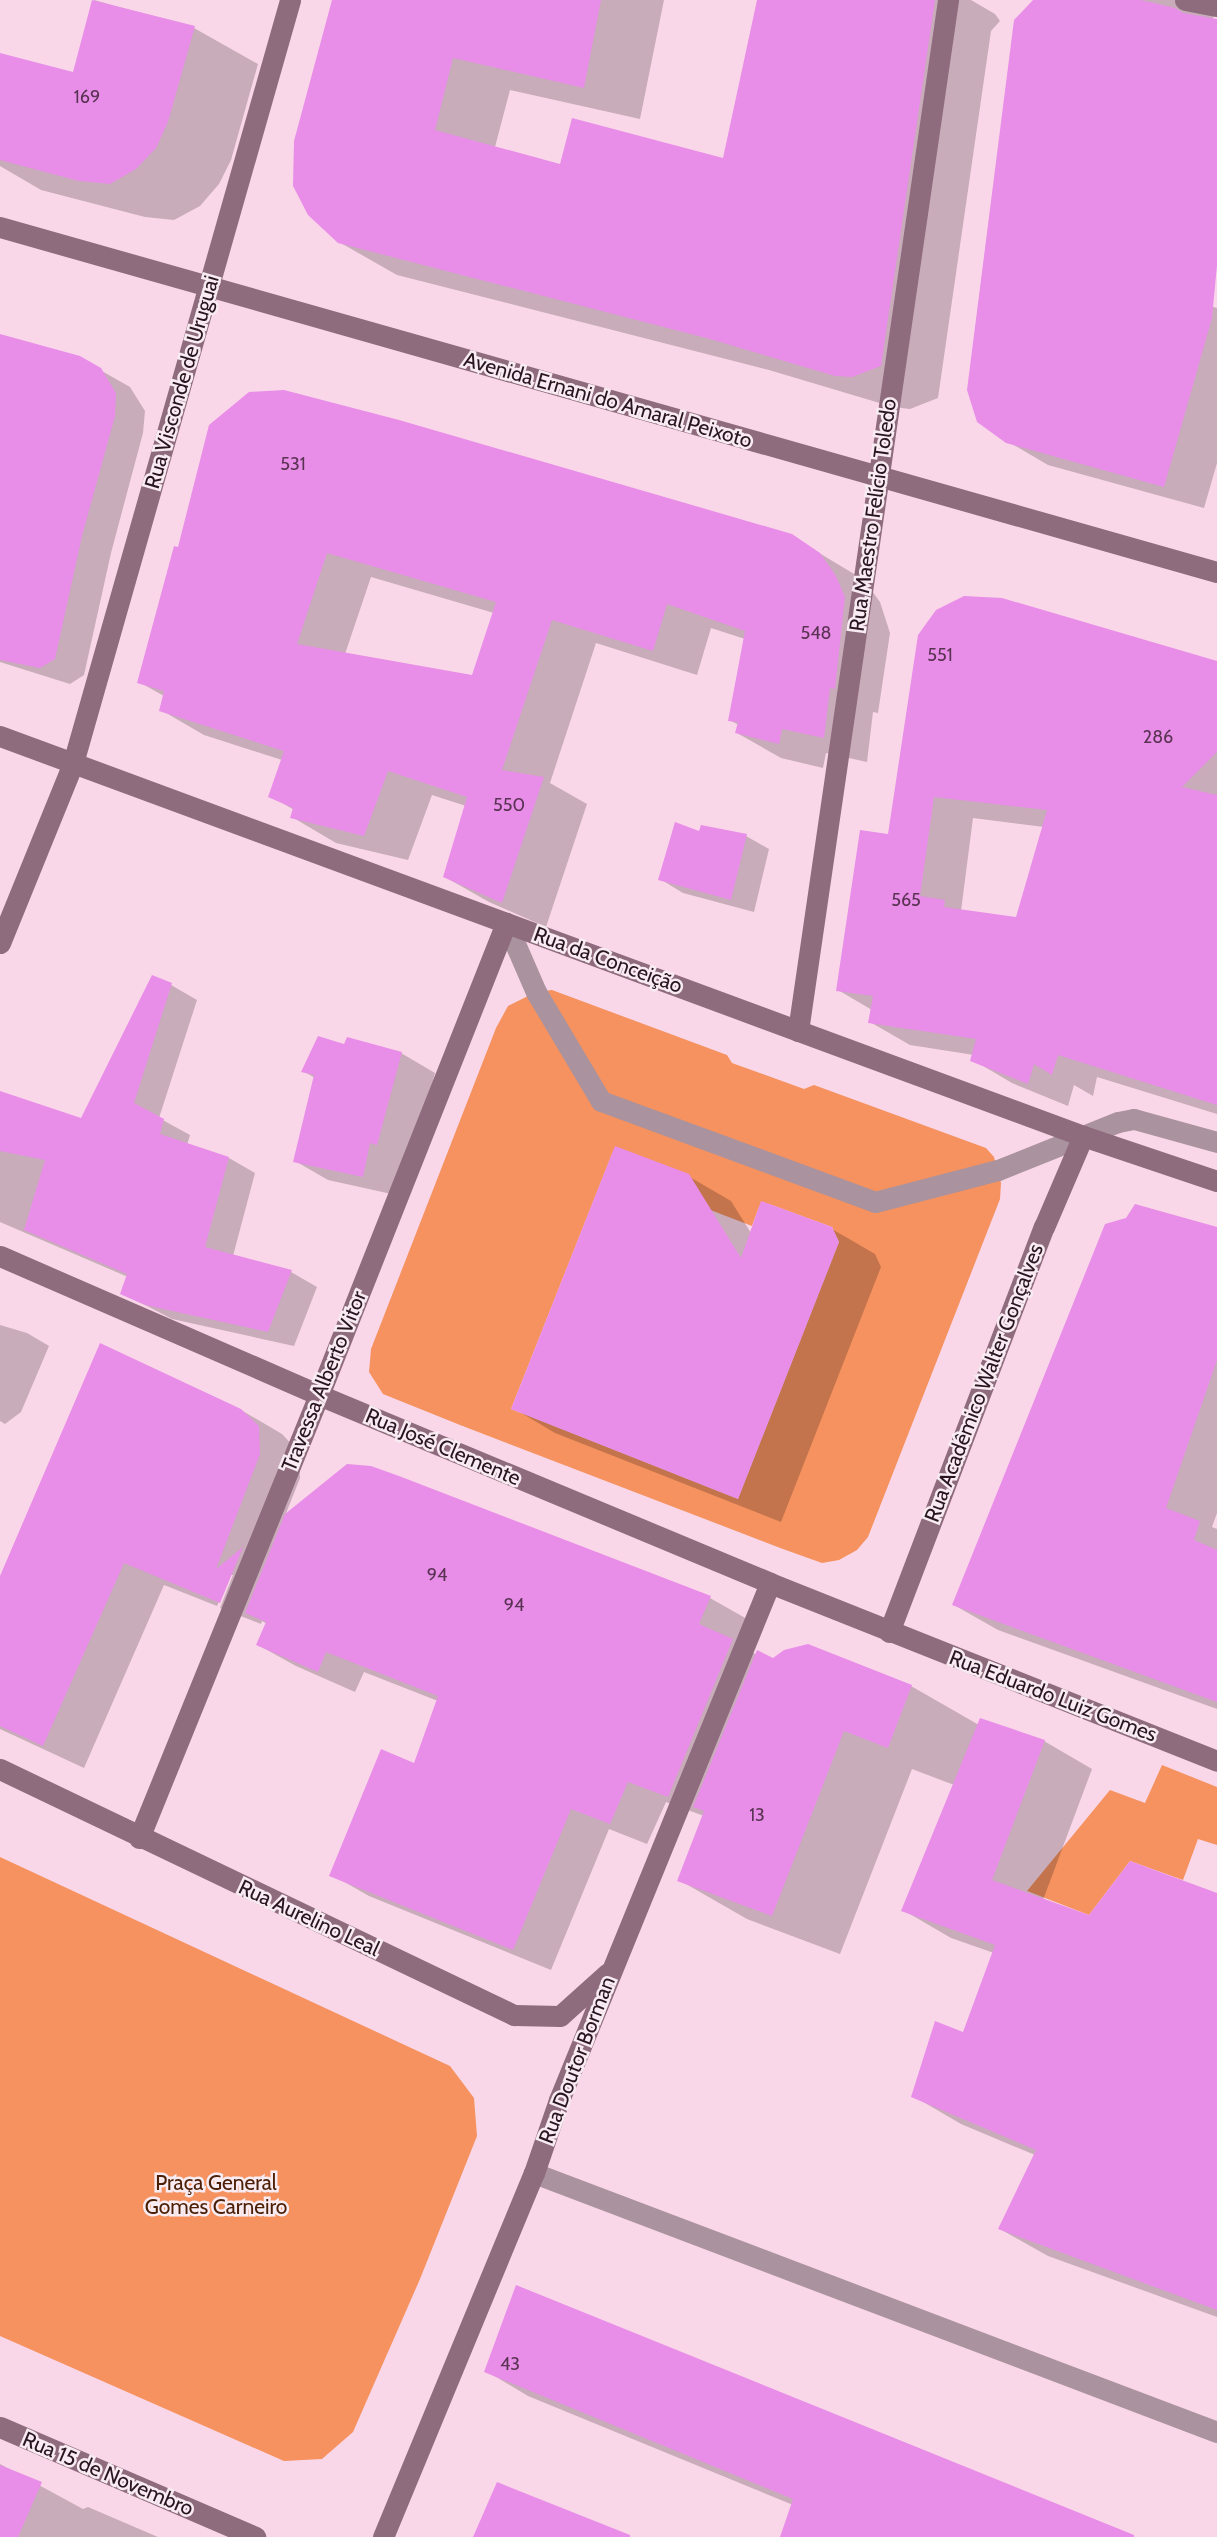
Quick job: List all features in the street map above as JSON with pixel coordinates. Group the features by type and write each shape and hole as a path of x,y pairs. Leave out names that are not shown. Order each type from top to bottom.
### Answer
{"street":[{"name":"Rua Visconde de Uruguai","path":"0,943 73,763 290,0"},
{"name":"Rua Maestro Felício Toledo","path":"798,1031 947,0"},
{"path":"1185,0 1217,6"},
{"name":"Avenida Ernani do Amaral Peixoto","path":"0,227 1217,572"},
{"name":"Rua da Conceição","path":"0,736 1083,1136 1217,1181"},
{"name":"Travessa Alberto Vitor","path":"139,1838 319,1395 506,923"},
{"name":"Rua Acadêmico Walter Gonçalves","path":"889,1632 1044,1227 1083,1136"},
{"name":"Rua José Clemente","path":"0,1256 319,1395 889,1632"},
{"name":"Rua Doutor Borman","path":"383,2537 534,2173 612,1968 770,1583"},
{"name":"Rua Eduardo Luiz Gomes","path":"889,1632 1217,1761"},
{"name":"Rua Aurelino Leal","path":"0,1769 139,1838 514,2015 560,2016 612,1968"},
{"name":"Rua 15 de Novembro","path":"0,2427 255,2537"}],"lane":[{"path":"506,923 536,992 601,1101 875,1202 998,1170 1118,1122 1134,1119 1217,1142"},
{"path":"534,2173 1217,2432"}],"green space":[{"path":"552,990 727,1055 732,1063 804,1089 814,1085 986,1148 994,1157 1001,1183 1000,1199 868,1537 857,1550 839,1560 822,1563 460,1425 383,1394 369,1372 371,1349 496,1028 508,1006 536,992","holes":["612,1154 687,1201 752,1226 759,1207 769,1204 832,1227 839,1242 738,1499 511,1409"]},
{"path":"1162,1765 1217,1787 1217,1845 1198,1839 1183,1880 1130,1861 1089,1915 1027,1891 1110,1790 1145,1803"},
{"name":"Praça General Gomes Carneiro","path":"0,1857 450,2066 474,2098 477,2136 420,2279 353,2432 322,2459 284,2461 0,2336"}],"building":[{"path":"92,0 195,26 168,122 156,148 136,169 110,184 79,181 0,160 0,53 73,72"},
{"path":"332,0 601,0 584,88 453,58 435,130 560,164 572,118 723,158 757,0 935,0 881,366 852,377 835,376 710,339 338,243 308,215 293,186 294,141"},
{"path":"1033,0 1141,0 1175,8 1183,13 1217,19 1217,265 1212,318 1164,487 1006,443 977,422 967,390 1014,20"},
{"path":"0,334 80,356 101,368 116,393 115,416 82,536 55,659 40,668 0,660"},
{"path":"284,390 399,420 792,534 820,553 836,576 845,597 835,689 830,688 824,738 782,729 779,744 735,733 738,722 728,721 745,631 667,604 653,651 552,620 502,770 544,777 502,903 443,877 467,797 388,771 364,836 290,818 293,808 268,797 284,751 159,711 164,691 137,683 174,546 178,547 209,425 249,392","holes":["327,553 496,602 472,675 297,644"]},
{"path":"964,596 1002,598 1217,661 1217,752 1182,787 1217,795 1217,1105 1058,1055 1052,1075 1034,1064 1028,1084 970,1061 976,1039 868,1023 873,996 836,991 860,830 888,834 918,635 936,610","holes":["934,797 1047,810 1016,917 944,907 945,900 920,896"]},
{"path":"675,822 699,831 701,825 747,834 731,900 658,880"},
{"path":"152,975 172,983 134,1103 164,1119 160,1134 229,1157 205,1247 292,1270 268,1332 145,1305 120,1294 127,1274 24,1230 45,1160 0,1151 0,1091 81,1118"},
{"path":"318,1036 344,1044 347,1037 402,1052 377,1145 370,1143 363,1177 293,1162 314,1075 301,1072"},
{"path":"615,1146 689,1174 741,1258 761,1201 832,1227 839,1242 738,1499 511,1409"},
{"path":"1135,1204 1217,1227 1217,1360 1166,1508 1200,1521 1194,1540 1217,1550 1217,1702 952,1605 1105,1224 1126,1218"},
{"path":"100,1343 241,1409 259,1426 260,1454 216,1569 243,1547 220,1603 124,1563 43,1746 0,1726 0,1576"},
{"path":"347,1464 371,1466 399,1476 711,1596 699,1624 733,1639 668,1797 628,1782 610,1824 571,1809 513,1950 329,1876 381,1749 414,1763 438,1696 326,1652 318,1672 256,1645 266,1622 245,1613 285,1514"},
{"path":"808,1644 912,1685 888,1748 844,1731 772,1916 677,1881 704,1811 693,1807 757,1650 773,1658 784,1650"},
{"path":"980,1718 1045,1740 992,1880 1089,1915 1130,1861 1217,1893 1217,2310 998,2229 1036,2150 911,2097 935,2021 963,2032 995,1945 901,1911"},
{"path":"516,2285 1134,2537 780,2537 793,2499 484,2372"},
{"path":"0,2465 42,2482 18,2537 0,2537"},
{"path":"497,2482 630,2535 630,2537 473,2537"}]}
